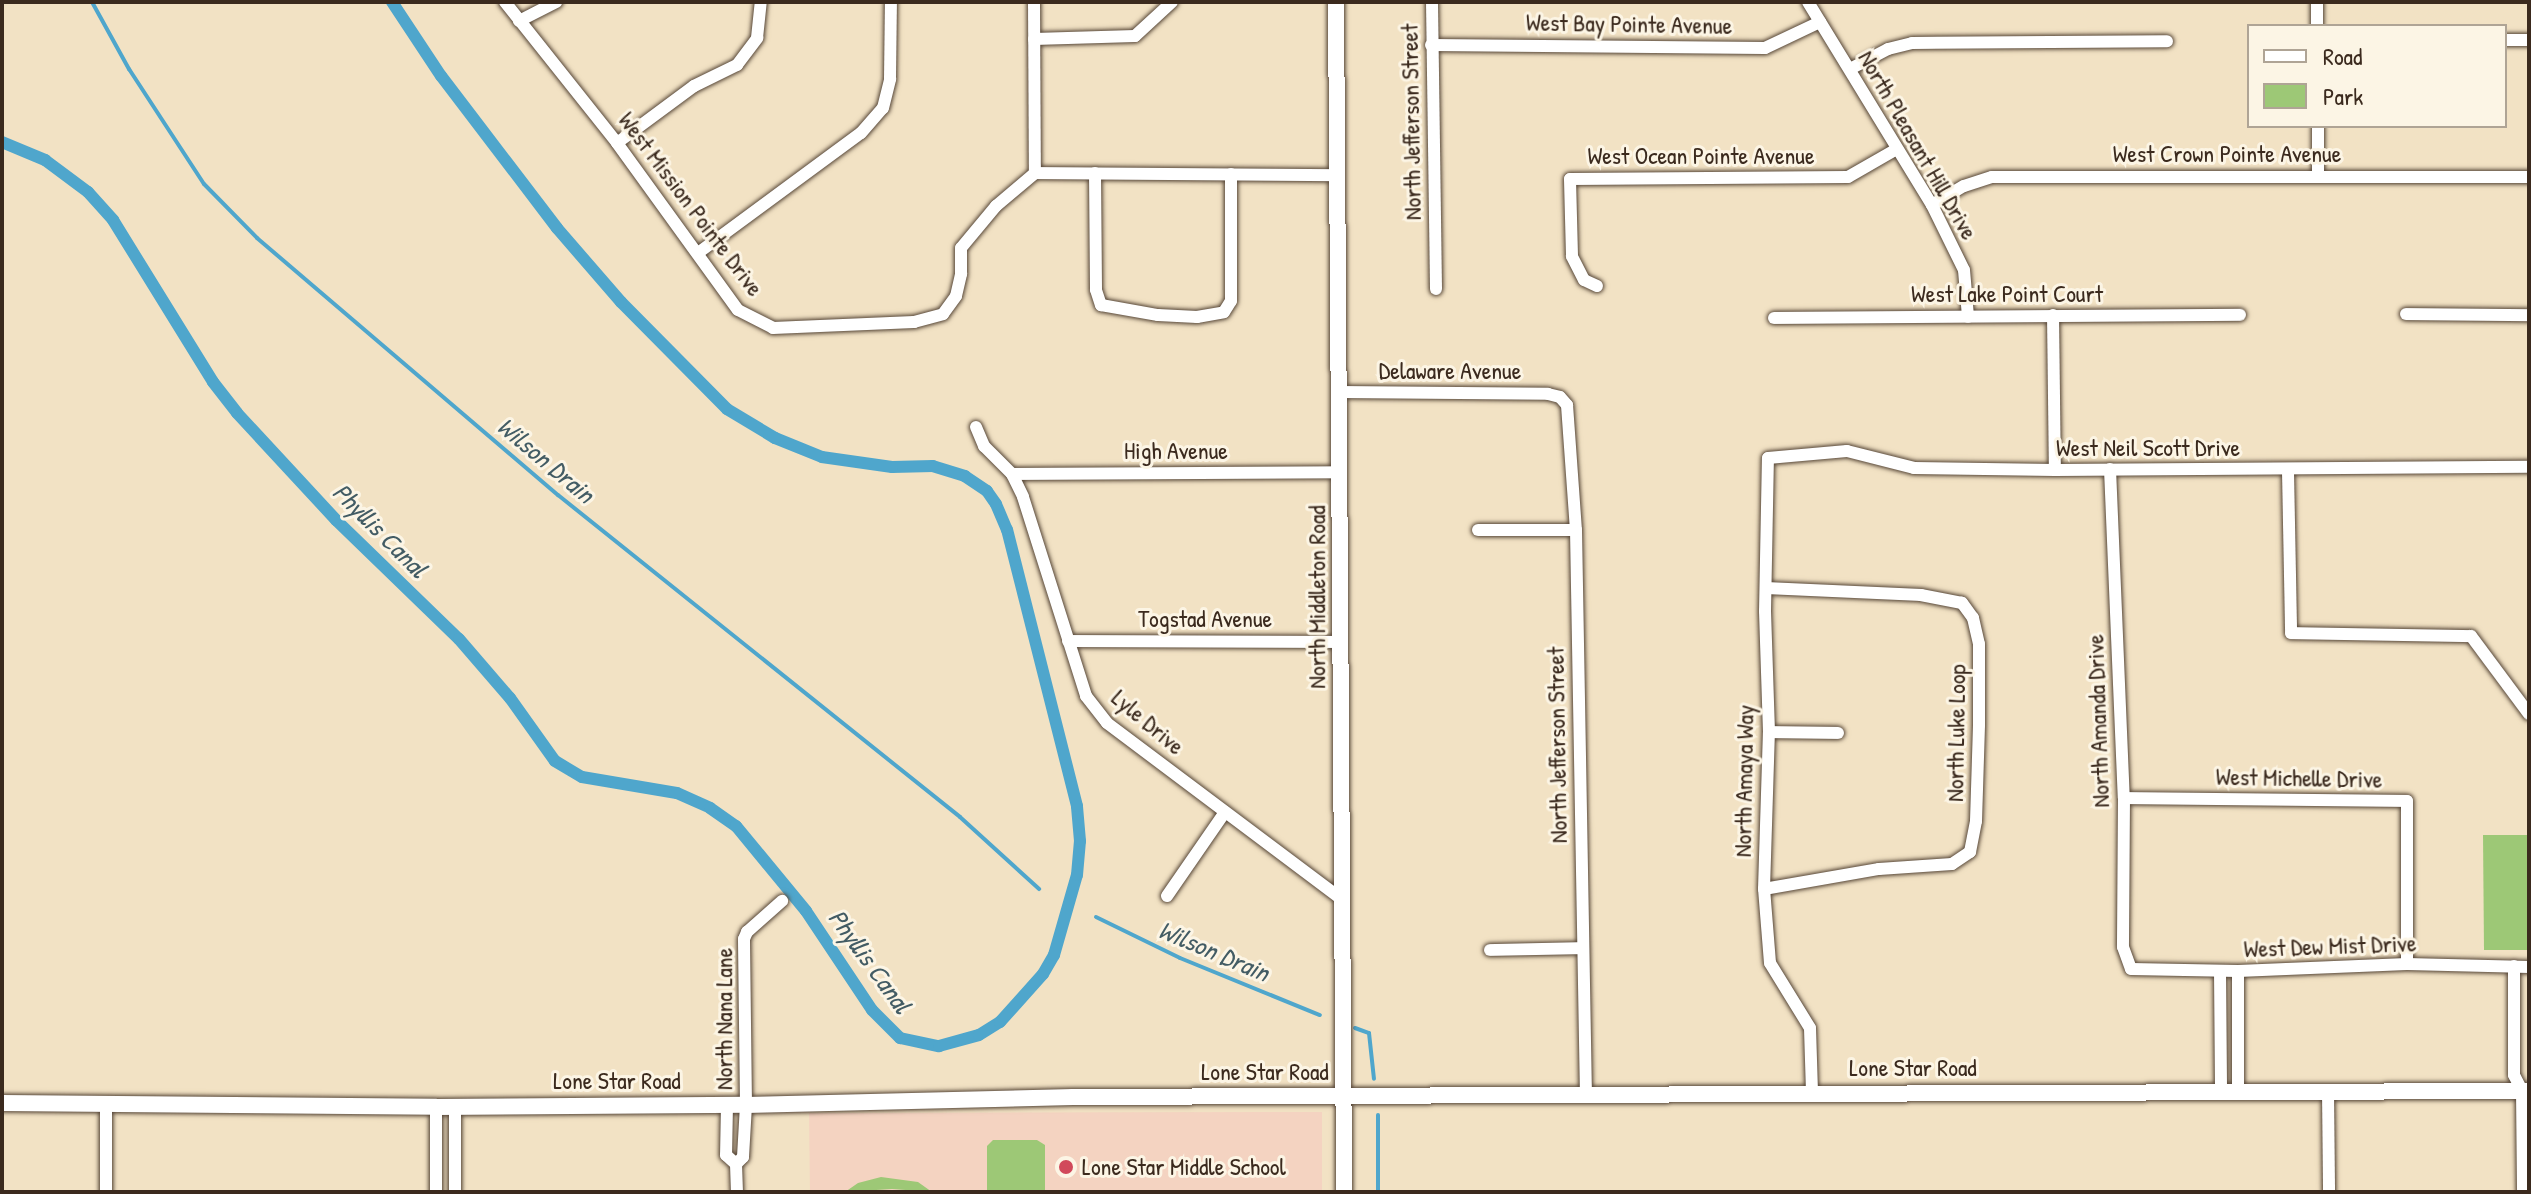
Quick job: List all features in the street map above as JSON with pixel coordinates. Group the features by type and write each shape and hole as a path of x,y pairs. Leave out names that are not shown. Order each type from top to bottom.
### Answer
{"main road":[{"name":"North Middleton Road","path":"1336,2 1344,1192"},
{"name":"Lone Star Road","path":"2,1103 436,1107 2527,1087"}],"street":[{"name":"West Mission Pointe Drive","path":"505,2 617,143 738,310 773,328 914,322 943,314 956,296 961,274 961,248 996,206 1035,173"},
{"path":"519,21 556,2"},
{"path":"617,143 694,86 737,65 757,38 761,2"},
{"path":"698,253 861,133 883,108 890,79 891,2"},
{"path":"1034,2 1035,173 1337,175"},
{"path":"1034,39 1135,36 1172,2"},
{"name":"North Jefferson Street","path":"1432,2 1436,289"},
{"name":"North Pleasant Hill Drive","path":"1808,2 1895,150 1932,205 1964,270 1968,317"},
{"path":"2317,2 2317,24"},
{"name":"West Bay Pointe Avenue","path":"1431,45 1765,48 1820,22"},
{"path":"2507,40 2529,40"},
{"path":"1850,69 1888,49 1912,43 2167,41"},
{"path":"2318,128 2318,176"},
{"name":"West Ocean Pointe Avenue","path":"1597,286 1584,280 1572,256 1570,179 1848,177 1895,150"},
{"path":"1095,173 1096,290 1101,305 1133,312 1197,317 1224,312 1231,301 1231,174"},
{"name":"West Crown Pointe Avenue","path":"1932,205 1964,186 1992,177 2529,177"},
{"path":"2406,314 2529,315"},
{"path":"2053,315 2055,470"},
{"name":"West Lake Point Court","path":"1774,318 2240,315"},
{"name":"Delaware Avenue","path":"1339,392 1548,394 1560,397"},
{"name":"North Jefferson Street","path":"1560,397 1567,405 1571,437 1576,530 1586,1095"},
{"name":"Lyle Drive","path":"976,427 984,446 1012,474 1023,497 1086,696 1107,723 1343,900"},
{"name":"West Neil Scott Drive","path":"1768,458 1847,451 1914,468 2055,470 2288,471 2529,467"},
{"name":"North Amaya Way","path":"1768,458 1766,588 1769,732 1764,889 1770,963 1810,1028 1812,1092"},
{"name":"North Amanda Drive","path":"2110,469 2124,798 2123,947 2131,969"},
{"path":"2288,471 2291,633 2471,636 2529,714"},
{"name":"High Avenue","path":"1012,474 1340,472"},
{"path":"1478,530 1576,530"},
{"name":"North Luke Loop","path":"1764,889 1879,869 1952,864 1970,852 1976,821 1979,725 1979,644 1973,618 1962,603 1921,595 1766,588"},
{"name":"Togstad Avenue","path":"1068,641 1341,642"},
{"path":"1769,732 1838,733"},
{"name":"West Michelle Drive","path":"2124,798 2407,801 2407,964"},
{"path":"1167,896 1225,812"},
{"name":"North Nana Lane","path":"736,1164 743,1157 746,1105 744,939 747,932 782,901"},
{"path":"1490,950 1582,948"},
{"name":"West Dew Mist Drive","path":"2131,969 2238,971 2407,964 2529,967"},
{"path":"2514,966 2514,1075 2527,1087 2523,1192"},
{"path":"2220,971 2230,1090"},
{"path":"2230,1090 2238,971"},
{"path":"2328,1091 2329,1192"},
{"path":"106,1103 106,1192"},
{"path":"727,1105 726,1155 736,1164 737,1192"},
{"path":"455,1106 455,1192"},
{"path":"436,1107 436,1192"}],"shaded area":[{"name":"Lone Star Middle School","path":"1322,1112 1322,1192 810,1192 809,1113"}],"green space":[{"path":"2483,835 2529,835 2529,950 2484,950"},
{"path":"993,1140 1037,1140 1045,1145 1045,1192 987,1192 987,1146"},
{"path":"881,1177 918,1182 932,1192 892,1189 845,1192 858,1183"}],"waterway":[{"name":"Wilson Drain","path":"92,2 129,69 204,184 257,238 558,495 960,817 1039,889"},
{"name":"Phyllis Canal","path":"2,142 45,160 88,192 113,220 213,382 237,413 336,520 459,639 510,698 555,761 582,777 677,793 710,808 736,826 806,911 872,1010 900,1038 939,1046 979,1035 1000,1022 1043,974 1054,955 1077,875 1080,841 1077,806 1007,530 996,504 987,491 965,476 933,466 892,467 822,457 775,438 727,409 621,302 557,228 441,76 392,2"},
{"name":"Wilson Drain","path":"1096,917 1180,958 1320,1015"},
{"name":"Wilson Drain","path":"1355,1028 1369,1033 1374,1079"},
{"name":"Wilson Drain","path":"1378,1115 1378,1192"}],"place":[{"name":"Lone Star Middle School","path":"1066,1167"}]}
